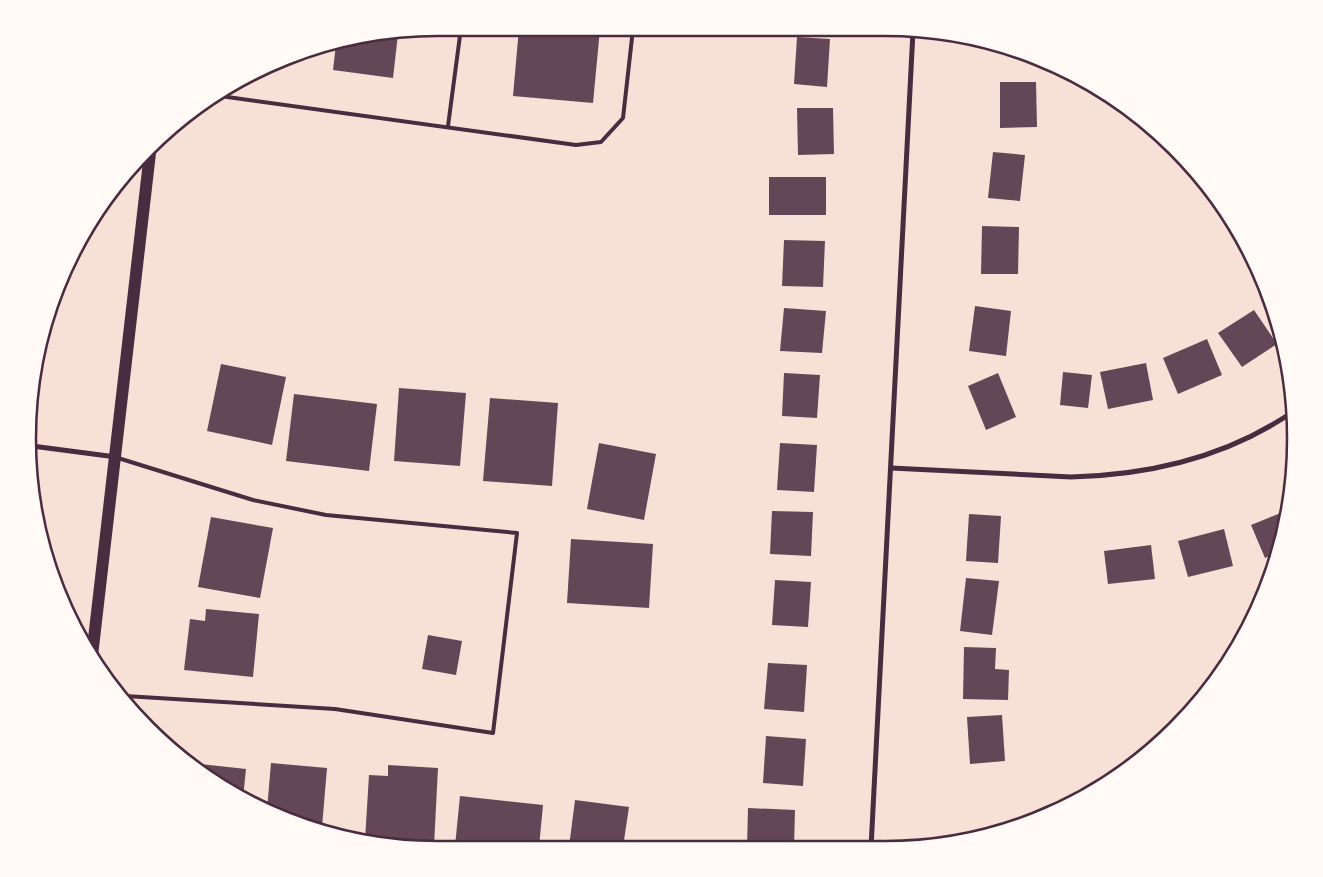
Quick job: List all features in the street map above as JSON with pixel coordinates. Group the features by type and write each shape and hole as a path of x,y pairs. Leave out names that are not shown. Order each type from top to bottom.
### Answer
{"main road":[{"path":"93,645 149,159"}],"street":[{"path":"871,841 913,37"},
{"path":"891,468 1071,477 1152,470 1204,456 1277,423 1286,417"},
{"path":"36,447 116,458"}],"lane":[{"path":"448,126 460,36"},
{"path":"226,97 576,145 601,142 623,118 633,36"},
{"path":"116,458 253,500 326,515 517,533 493,733 334,709 130,696"}],"building":[{"path":"518,36 599,36 593,103 513,96"},
{"path":"797,37 830,39 827,87 794,84"},
{"path":"397,39 393,78 333,70 335,50"},
{"path":"1000,82 1036,82 1037,127 1000,128"},
{"path":"797,108 833,108 834,154 798,155"},
{"path":"993,152 1025,155 1020,201 988,198"},
{"path":"769,177 826,177 826,215 769,215"},
{"path":"982,226 1019,227 1018,274 981,274"},
{"path":"784,240 825,241 823,287 782,286"},
{"path":"975,306 1011,311 1006,356 969,351"},
{"path":"784,308 826,311 822,353 780,351"},
{"path":"1254,310 1274,340 1276,345 1242,367 1218,333"},
{"path":"1207,339 1222,375 1178,394 1163,358"},
{"path":"1146,363 1153,400 1108,409 1100,372"},
{"path":"221,364 286,377 272,445 207,431"},
{"path":"1063,372 1092,375 1088,408 1060,405"},
{"path":"784,373 820,375 817,418 782,416"},
{"path":"998,373 1016,417 986,430 968,386"},
{"path":"399,388 466,393 460,466 394,461"},
{"path":"294,394 377,404 369,471 286,461"},
{"path":"490,398 558,403 552,486 483,481"},
{"path":"599,443 656,454 644,520 587,509"},
{"path":"780,443 817,445 814,492 777,490"},
{"path":"772,511 813,512 811,556 770,554"},
{"path":"1280,513 1269,556 1265,558 1251,525"},
{"path":"969,514 1001,516 998,563 966,561"},
{"path":"211,517 273,528 260,598 198,587"},
{"path":"1224,529 1233,566 1188,577 1178,541"},
{"path":"571,539 653,544 649,608 567,603"},
{"path":"1151,545 1155,579 1108,584 1104,551"},
{"path":"966,578 999,581 992,635 960,631"},
{"path":"775,580 811,582 808,627 772,625"},
{"path":"206,609 259,614 253,677 184,670 190,619 205,621"},
{"path":"428,635 462,641 456,675 422,669"},
{"path":"964,647 996,648 995,669 1009,670 1008,700 963,699"},
{"path":"768,663 807,665 804,712 764,709"},
{"path":"1002,715 1005,761 970,764 967,717"},
{"path":"766,736 806,739 803,786 763,783"},
{"path":"271,763 327,768 322,823 268,802"},
{"path":"203,764 246,769 244,790"},
{"path":"388,765 438,768 434,841 365,834 369,775 388,776"},
{"path":"460,796 543,805 540,841 456,841"},
{"path":"575,800 629,807 624,841 570,841"},
{"path":"748,808 795,810 794,841 747,841"}]}
